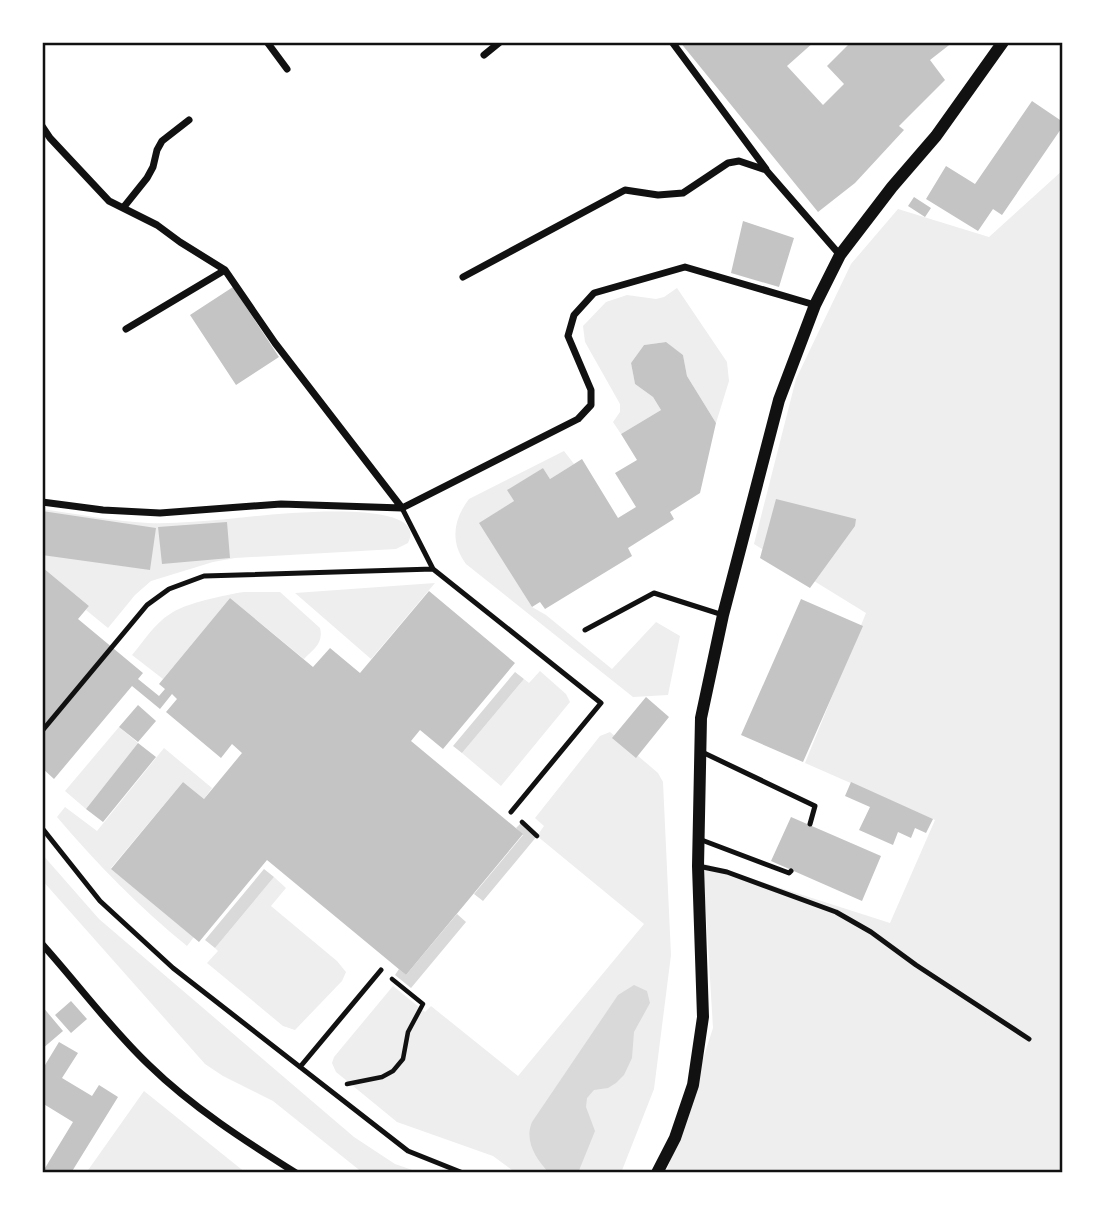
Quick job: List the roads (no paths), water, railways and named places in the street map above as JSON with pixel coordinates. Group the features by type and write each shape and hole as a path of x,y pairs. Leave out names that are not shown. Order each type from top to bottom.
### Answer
{"street":[{"path":"267,42 287,69"},
{"path":"484,55 500,42"},
{"path":"673,42 766,170 840,255"},
{"path":"657,1173 674,1138 692,1085 704,1017 698,866 701,718 723,615 779,400 815,305 840,255 884,197 936,136 1003,42"},
{"path":"123,208 147,178 162,141 189,120"},
{"path":"42,127 109,201 158,225 225,270 275,343 402,508"},
{"path":"463,277 625,190 658,195 683,193 728,163 739,161 766,170"},
{"path":"42,502 103,510 160,513 281,504 402,508 578,419 585,412 591,405 591,390 568,336 574,315 594,293 685,267 815,305"},
{"path":"125,329 225,270"},
{"path":"42,944 148,1064 216,1119 296,1173"}],"lane":[{"path":"402,508 433,569 601,703 511,813"},
{"path":"42,731 147,605 169,589 204,576 433,569"},
{"path":"585,630 654,593 723,615"},
{"path":"699,750 815,806 810,824"},
{"path":"42,828 100,901 173,968 408,1151 463,1173"},
{"path":"699,839 789,873 791,870"},
{"path":"698,866 727,872 836,912 871,932 1029,1039"},
{"path":"300,1067 381,970"}]}
